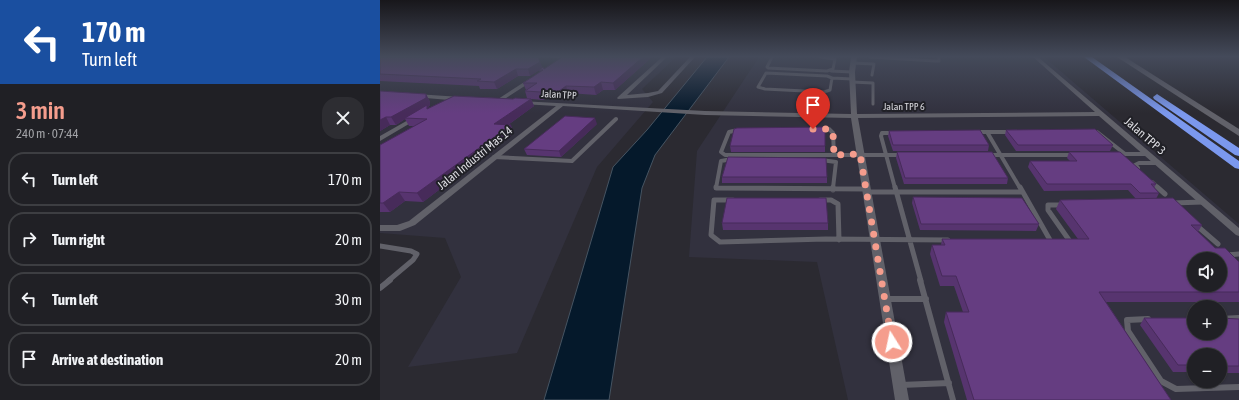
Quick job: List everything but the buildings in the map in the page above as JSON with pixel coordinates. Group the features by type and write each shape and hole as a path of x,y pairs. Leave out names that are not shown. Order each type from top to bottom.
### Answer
{"highway":[{"path":"1113,76 1239,166"},
{"path":"1126,76 1239,153"}],"street":[{"name":"Jalan TPP","path":"538,76 495,101 705,113"},
{"path":"610,107 644,76"},
{"path":"621,97 648,95 660,92 675,76"},
{"path":"853,76 854,116 902,400"},
{"name":"Jalan TPP 3","path":"1057,76 1239,233"},
{"path":"1149,76 1239,133"},
{"path":"411,96 470,100"},
{"path":"435,106 449,98"},
{"name":"Jalan Industri Mas 14","path":"380,228 404,228 412,223 561,104"},
{"name":"Jalan TPP 6","path":"705,113 854,116 1102,114"},
{"path":"380,138 422,114"}],"lane":[{"path":"764,76 758,87 764,89 824,92 830,90 832,78"},
{"path":"820,76 832,78 839,76"},
{"path":"861,76 873,83 873,104"},
{"path":"494,157 572,160 578,157 616,119"},
{"path":"813,129 829,129 833,133 834,155"},
{"path":"744,130 729,132 721,152 725,155 910,155"},
{"path":"1094,131 1101,134 1125,154"},
{"path":"972,132 1017,132"},
{"path":"986,132 1002,155 1050,240"},
{"path":"897,133 882,134 881,136 953,400"},
{"path":"986,155 1078,154"},
{"path":"1109,154 1147,154"},
{"path":"833,190 836,162 831,160 728,158 721,162 716,188 897,192 1022,192"},
{"path":"1140,170 1135,165 1139,163 1158,163"},
{"path":"1150,180 1165,194"},
{"path":"737,200 714,200 711,235 720,242 956,240"},
{"path":"816,200 831,200 838,204 839,240"},
{"path":"1164,203 1204,202"},
{"path":"1171,203 1177,208"},
{"path":"1063,240 1069,240 1048,210 1048,205 1071,205"},
{"path":"1194,223 1218,244"},
{"path":"1042,240 1057,240"},
{"path":"380,246 411,251 417,254 413,260 380,288"},
{"path":"1231,259 1227,255 1239,254"},
{"path":"884,299 926,300"},
{"path":"1227,319 1239,318"},
{"path":"1157,319 1127,320 1128,331 1160,381 1176,388 1239,387"},
{"path":"900,385 949,383"}],"shaded area":[{"path":"380,76 656,76 642,89 653,102 597,167 517,353 408,367 461,277 445,238 380,233"},
{"path":"692,76 715,76 655,155 642,188 609,400 544,400 613,167 647,130"},
{"path":"747,76 1066,76 1239,224 1239,400 848,400 817,262 689,257 697,151"}],"route":[{"path":"813,129 829,129 833,133 834,155 860,154 892,342"}]}
